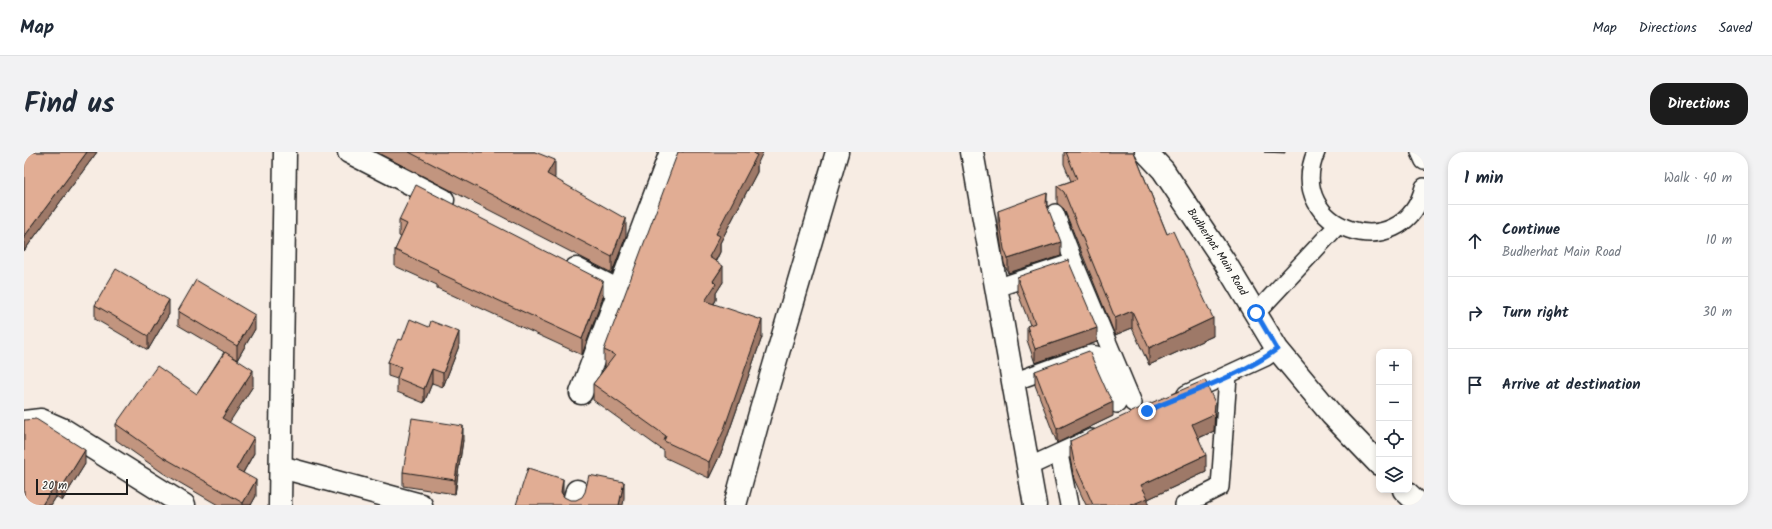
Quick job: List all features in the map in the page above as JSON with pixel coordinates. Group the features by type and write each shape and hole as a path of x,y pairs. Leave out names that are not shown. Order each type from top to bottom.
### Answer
{"street":[{"path":"280,505 285,152"},
{"path":"349,152 463,210"},
{"path":"581,393 671,152"},
{"path":"735,505 759,416 837,152"},
{"path":"972,152 1035,505"},
{"name":"Budherhat Main Road","path":"1146,152 1163,170 1224,261 1277,349 1332,415 1376,461"},
{"path":"555,258 619,291"},
{"path":"24,422 40,420 64,430 184,505"},
{"path":"281,467 421,505"},
{"path":"1407,493 1420,505"}],"lane":[{"path":"1316,152 1311,162 1310,180 1314,198 1324,213 1338,225 1356,232 1376,233 1395,227 1417,216 1424,187"},
{"path":"1420,152 1424,161"},
{"path":"1013,382 1090,354 1096,355 1132,409 1055,213"},
{"path":"1256,313 1338,225"},
{"path":"996,288 1074,262"},
{"path":"1174,399 1228,376 1266,357 1277,349"},
{"path":"1184,505 1220,487 1228,376"},
{"path":"1028,467 1106,431"},
{"path":"1058,454 1069,505"}],"building":[{"path":"24,152 87,152 24,237"},
{"path":"409,152 535,152 555,160 547,174 626,219 612,257"},
{"path":"678,152 755,152 754,154 757,155 716,234 720,236 709,257 723,266 713,281 716,284 705,301 762,320 723,432 709,462 664,441 666,436 593,384 615,355 604,350"},
{"path":"1066,152 1134,152 1167,234 1173,231 1213,318 1149,348 1132,311 1115,318 1064,192 1057,186 1077,179"},
{"path":"416,185 603,281 582,339 437,272 438,270 395,250 407,224 399,220"},
{"path":"1047,193 1046,203 1061,242 1008,259 1004,249 998,211"},
{"path":"1068,260 1097,328 1035,349 1027,326 1035,323 1017,277"},
{"path":"116,269 169,300 148,336 95,305"},
{"path":"196,280 255,315 237,346 178,311"},
{"path":"410,319 429,327 431,321 459,332 443,373 432,369 424,389 397,378 401,367 388,362 398,339 402,340"},
{"path":"1089,351 1113,402 1057,429 1035,371"},
{"path":"225,352 253,370 222,418 254,437 236,469 256,480 243,503 163,457 116,424 157,366 197,394"},
{"path":"1205,380 1215,403 1214,414 1192,424 1206,455 1141,485 1148,498 1131,505 1093,505 1074,462 1070,441 1151,403"},
{"path":"412,418 463,426 455,480 403,472"},
{"path":"36,419 85,450 62,487 56,483 42,505 24,505 24,420"},
{"path":"528,468 563,479 561,492 564,497 570,500 576,500 582,497 585,492 589,475 624,482 619,505 516,505"}],"route":[{"path":"1147,411 1228,376 1266,357 1277,349 1256,313"}]}
